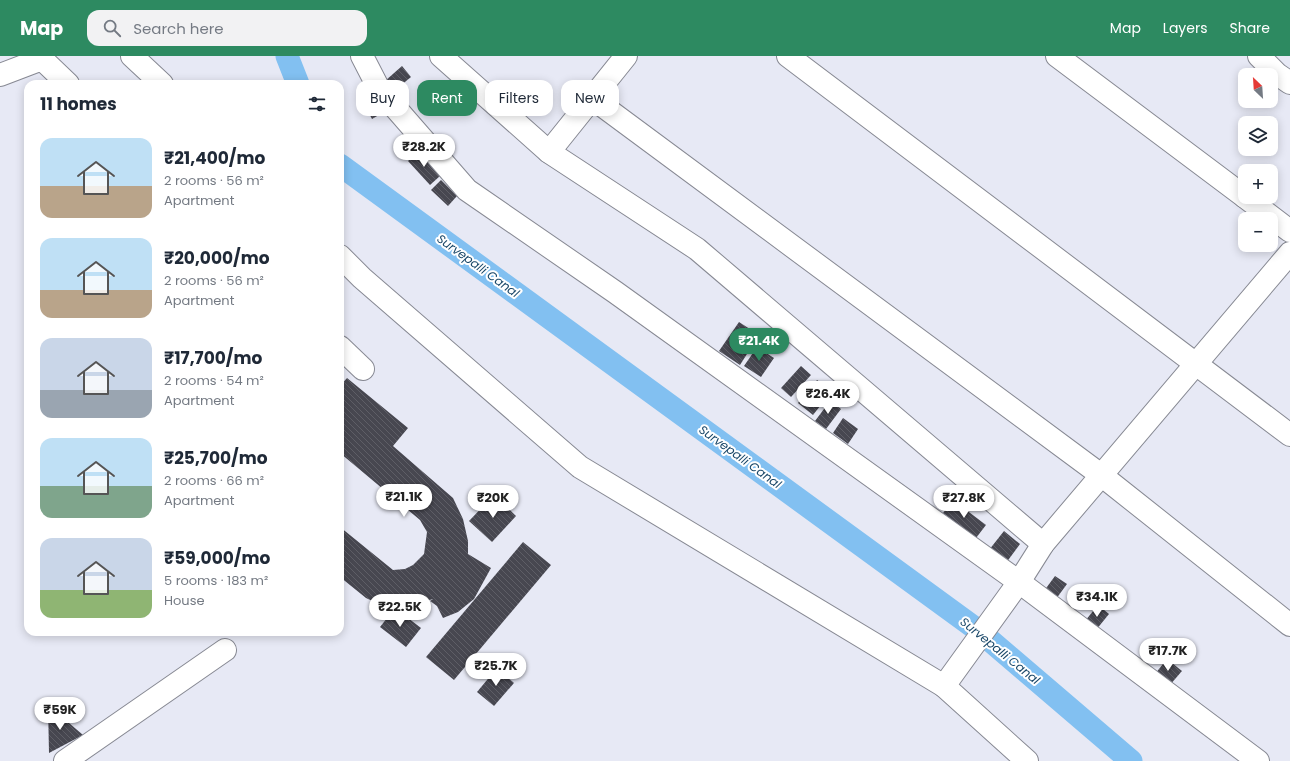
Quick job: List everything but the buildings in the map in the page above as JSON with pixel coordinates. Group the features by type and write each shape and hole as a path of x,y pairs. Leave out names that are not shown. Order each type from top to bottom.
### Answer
{"street":[{"path":"132,56 158,80"},
{"path":"362,56 380,89 467,190 621,297 1015,588 1258,761"},
{"path":"441,56 549,152 696,249 1043,544"},
{"path":"607,80 626,56"},
{"path":"788,56 1290,435"},
{"path":"1057,56 1238,192"},
{"path":"1259,56 1277,74 1290,83"},
{"path":"0,75 43,57 64,80"},
{"path":"549,152 578,116"},
{"path":"616,116 1101,475 1290,625"},
{"path":"1256,204 1288,225"},
{"path":"949,680 1015,588 1043,544 1290,253"},
{"path":"344,260 362,278 580,467 949,680 1027,761"},
{"path":"344,351 363,370"},
{"path":"65,761 225,650"}],"waterway":[{"name":"Survepalli Canal","path":"287,56 296,80"},
{"name":"Survepalli Canal","path":"344,168 979,631 1131,761"}]}
